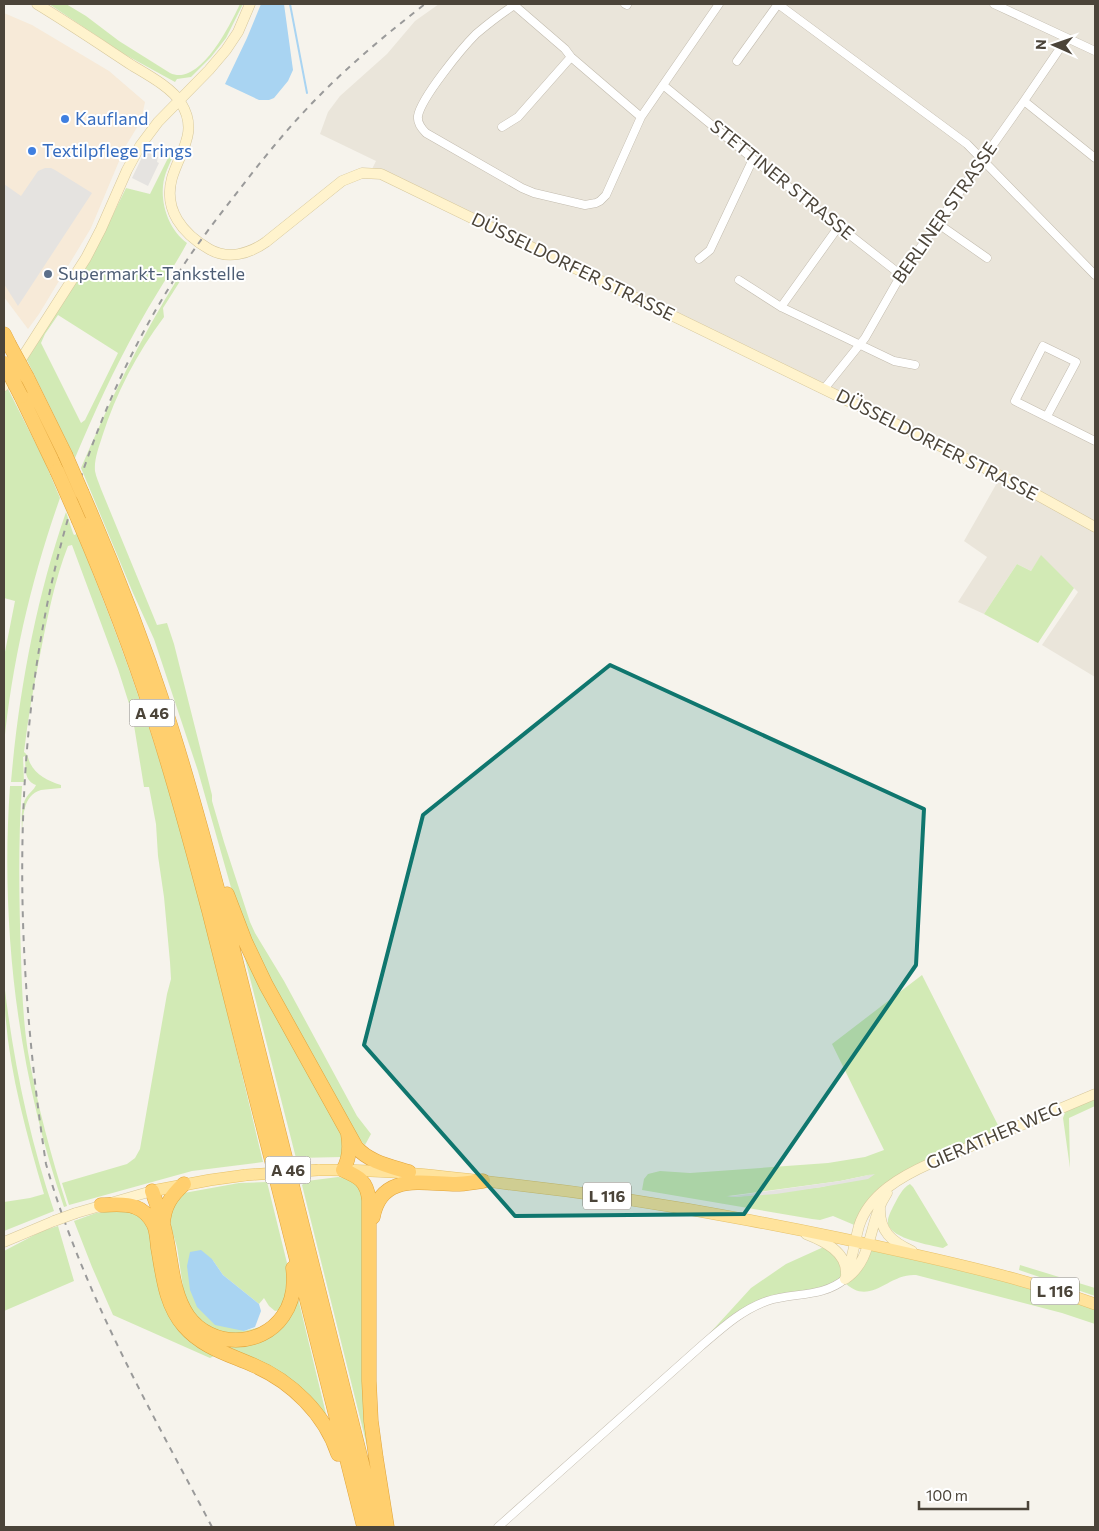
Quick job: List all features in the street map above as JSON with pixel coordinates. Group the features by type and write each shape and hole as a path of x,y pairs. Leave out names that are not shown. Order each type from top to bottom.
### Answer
{"highway":[{"name":"A 46","path":"6,339 27,377 82,493 124,592 165,709 197,812 222,906 378,1527"},
{"name":"A 46","path":"4,363 57,471 112,598 168,761 209,911 364,1527"},
{"path":"197,812 213,850 231,906 256,965 356,1147 364,1155 379,1163 409,1172"},
{"path":"346,1130 349,1140 349,1152 343,1170 358,1177 366,1186 370,1204 369,1382 374,1440 387,1527"},
{"path":"370,1235 373,1213 378,1201 385,1192 395,1186 412,1182 459,1184 483,1180"},
{"path":"184,1184 168,1202 159,1225 167,1293 172,1307 181,1322 206,1345 270,1373 291,1388 308,1404 333,1440 349,1489 359,1509"},
{"path":"152,1191 175,1285 188,1316 200,1328 215,1337 227,1340 247,1339 265,1332 284,1315 292,1297 293,1270 284,1208"},
{"path":"101,1205 124,1205 137,1208 159,1225"}],"main road":[{"name":"L 116","path":"152,1191 184,1184 246,1175 318,1170 409,1172 483,1180 632,1200 789,1227 1018,1278 1095,1304"}],"street":[{"path":"38,4 144,73 179,100"},
{"path":"4,386 102,230 127,170 140,146 158,122 226,50 238,32 250,4"},
{"path":"641,117 570,57 565,49 515,4 462,48 432,89 422,106 418,118 420,126 426,133 525,190 582,205 596,203 603,199 608,190 641,117 719,4"},
{"path":"737,61 778,4 958,136 983,159 1095,275"},
{"path":"994,4 1006,6 1095,52"},
{"name":"BERLINER STRASSE","path":"824,389 860,345 900,275 1067,38"},
{"path":"502,127 518,116 570,57"},
{"name":"STETTINER STRASSE","path":"663,85 900,275"},
{"name":"DÜSSELDORFER STRASSE","path":"179,100 186,115 188,134 186,146 171,182 170,197 172,208 177,221 186,233 216,252 235,255 254,250 342,180 369,172 378,174 824,389 1021,486 1095,527"},
{"path":"1024,101 1095,158"},
{"path":"699,259 710,250 753,159"},
{"path":"937,223 987,258"},
{"path":"781,307 838,226"},
{"path":"739,280 781,307 894,361 915,365"},
{"path":"1047,416 1076,362 1043,346 1015,401 1095,441"},
{"name":"GIERATHER WEG","path":"845,1279 860,1222 869,1206 895,1182 1000,1129 1095,1094"},
{"name":"GIERATHER WEG","path":"845,1279 860,1266 874,1219 881,1203 895,1182"},
{"name":"L 116","path":"4,1242 54,1220 152,1191"},
{"path":"881,1203 881,1220 889,1236 899,1245 922,1256"},
{"path":"498,1527 734,1319 767,1301 785,1296 828,1290 845,1279 845,1264 835,1250 809,1235 789,1227"}],"highlighted area":[{"path":"610,665 924,809 916,965 744,1214 515,1216 364,1045 423,815"}],"shaded area":[{"path":"439,4 1095,4 1095,677 1042,645 1078,592 1041,556 1031,571 1017,564 984,614 958,602 987,557 964,541 1002,474 371,171 376,161 320,134 328,112 340,96 387,54 415,21"},
{"path":"4,13 32,25 109,71 145,102 141,121 125,147 91,228 28,329 4,297"},
{"path":"145,151 158,157 157,162 159,163 148,186 132,178"},
{"path":"45,168 55,170 92,193 18,306 4,284 4,184 21,196 38,171"},
{"path":"875,1174 868,1179 822,1187 776,1194 726,1197 840,1181"}],"green space":[{"path":"49,4 66,4 86,16 119,41 170,73 181,75 192,71 203,63 221,39 240,4 243,4 226,38 211,57 191,77 177,79 175,82 124,54"},
{"path":"172,150 175,152 163,186 165,210 171,225 187,243 121,358 75,458 26,358 103,235 126,188 150,194","holes":["58,315 118,353 85,420 81,423 41,343 45,334"]},
{"path":"178,278 182,278 163,308 164,317 136,359 114,405 97,453 95,473 157,625 167,623 174,644 212,801 250,922 357,1116 371,1134 365,1145 358,1138 253,947 234,898 198,771 154,639 81,468 126,371"},
{"path":"7,387 44,460 60,498 24,620 12,682 4,745 4,657 15,601 4,598 4,392"},
{"path":"66,512 74,535 77,534 111,620 142,707 176,814 263,1162 192,1171 69,1205 62,1183 127,1164 135,1158 140,1149 171,979 156,824 149,787 144,787 132,713 118,669 72,545 68,546 63,559 49,610 27,726 24,752 39,774 61,785 61,788 41,790 30,797 25,808 22,835 23,806 26,798 36,785 27,777 25,756 23,757 24,782 11,782 14,748 30,645 46,578"},
{"path":"1041,555 1074,588 1038,643 984,614 1017,564 1031,571"},
{"path":"10,786 22,786 19,893 22,993 26,1040 40,1110 67,1206 64,1207 35,1105 16,999 8,892"},
{"path":"241,943 339,1123 345,1145 342,1157 296,1158"},
{"path":"922,975 1002,1133 884,1191 859,1227 833,1216 820,1220 812,1219 642,1190 644,1179 648,1174 660,1171 690,1173 828,1163 865,1157 884,1150 832,1044","holes":["873,1174 822,1187 735,1197 728,1196 840,1181"]},
{"path":"4,982 23,1098 37,1155 54,1211 4,1231 4,1202 44,1194 29,1142 11,1063 7,1036"},
{"path":"1095,1098 1095,1106 1069,1118 1070,1168 1063,1118 1066,1110"},
{"path":"338,1177 354,1179 363,1190 369,1454 302,1185 307,1181"},
{"path":"267,1182 288,1267 288,1289 280,1310 275,1311 264,1298 259,1304 223,1275 212,1259 244,1331 264,1326 244,1334 224,1334 200,1322 185,1300 177,1247 169,1213 171,1207 184,1193 239,1183"},
{"path":"910,1184 948,1245 943,1248 896,1234 888,1224 888,1219 897,1199"},
{"path":"123,1210 139,1213 148,1225 160,1283 216,1355 210,1358 113,1315 74,1221 96,1213"},
{"path":"58,1226 74,1281 4,1311 4,1251 42,1231"},
{"path":"868,1244 1095,1304 1095,1324 1062,1313 916,1275 896,1279 879,1288 862,1292 853,1289 843,1281 755,1306 678,1368 751,1288 786,1264 828,1245 837,1251 845,1278"},
{"path":"1020,1265 1095,1288 1095,1296 1019,1270"},
{"path":"297,1294 327,1418 315,1401 262,1363 211,1343 248,1344"}],"water":[{"path":"261,4 284,4 293,70 288,81 274,98 269,100 259,100 225,84"},
{"path":"201,1250 212,1259 223,1275 259,1304 261,1311 255,1327 244,1331 215,1325 197,1307 190,1290 187,1266 190,1252"}],"waterway":[{"path":"290,4 307,93"}],"railway":[{"path":"212,1527 142,1394 98,1304 61,1212 46,1164 32,1050 23,935 23,819 32,704 50,590 80,480 123,373 179,272 249,177 300,116 359,58 425,4"}],"place":[{"name":"Kaufland","path":"65,119"},
{"name":"Textilpflege Frings","path":"32,151"},
{"name":"Supermarkt-Tankstelle","path":"48,274"}]}
